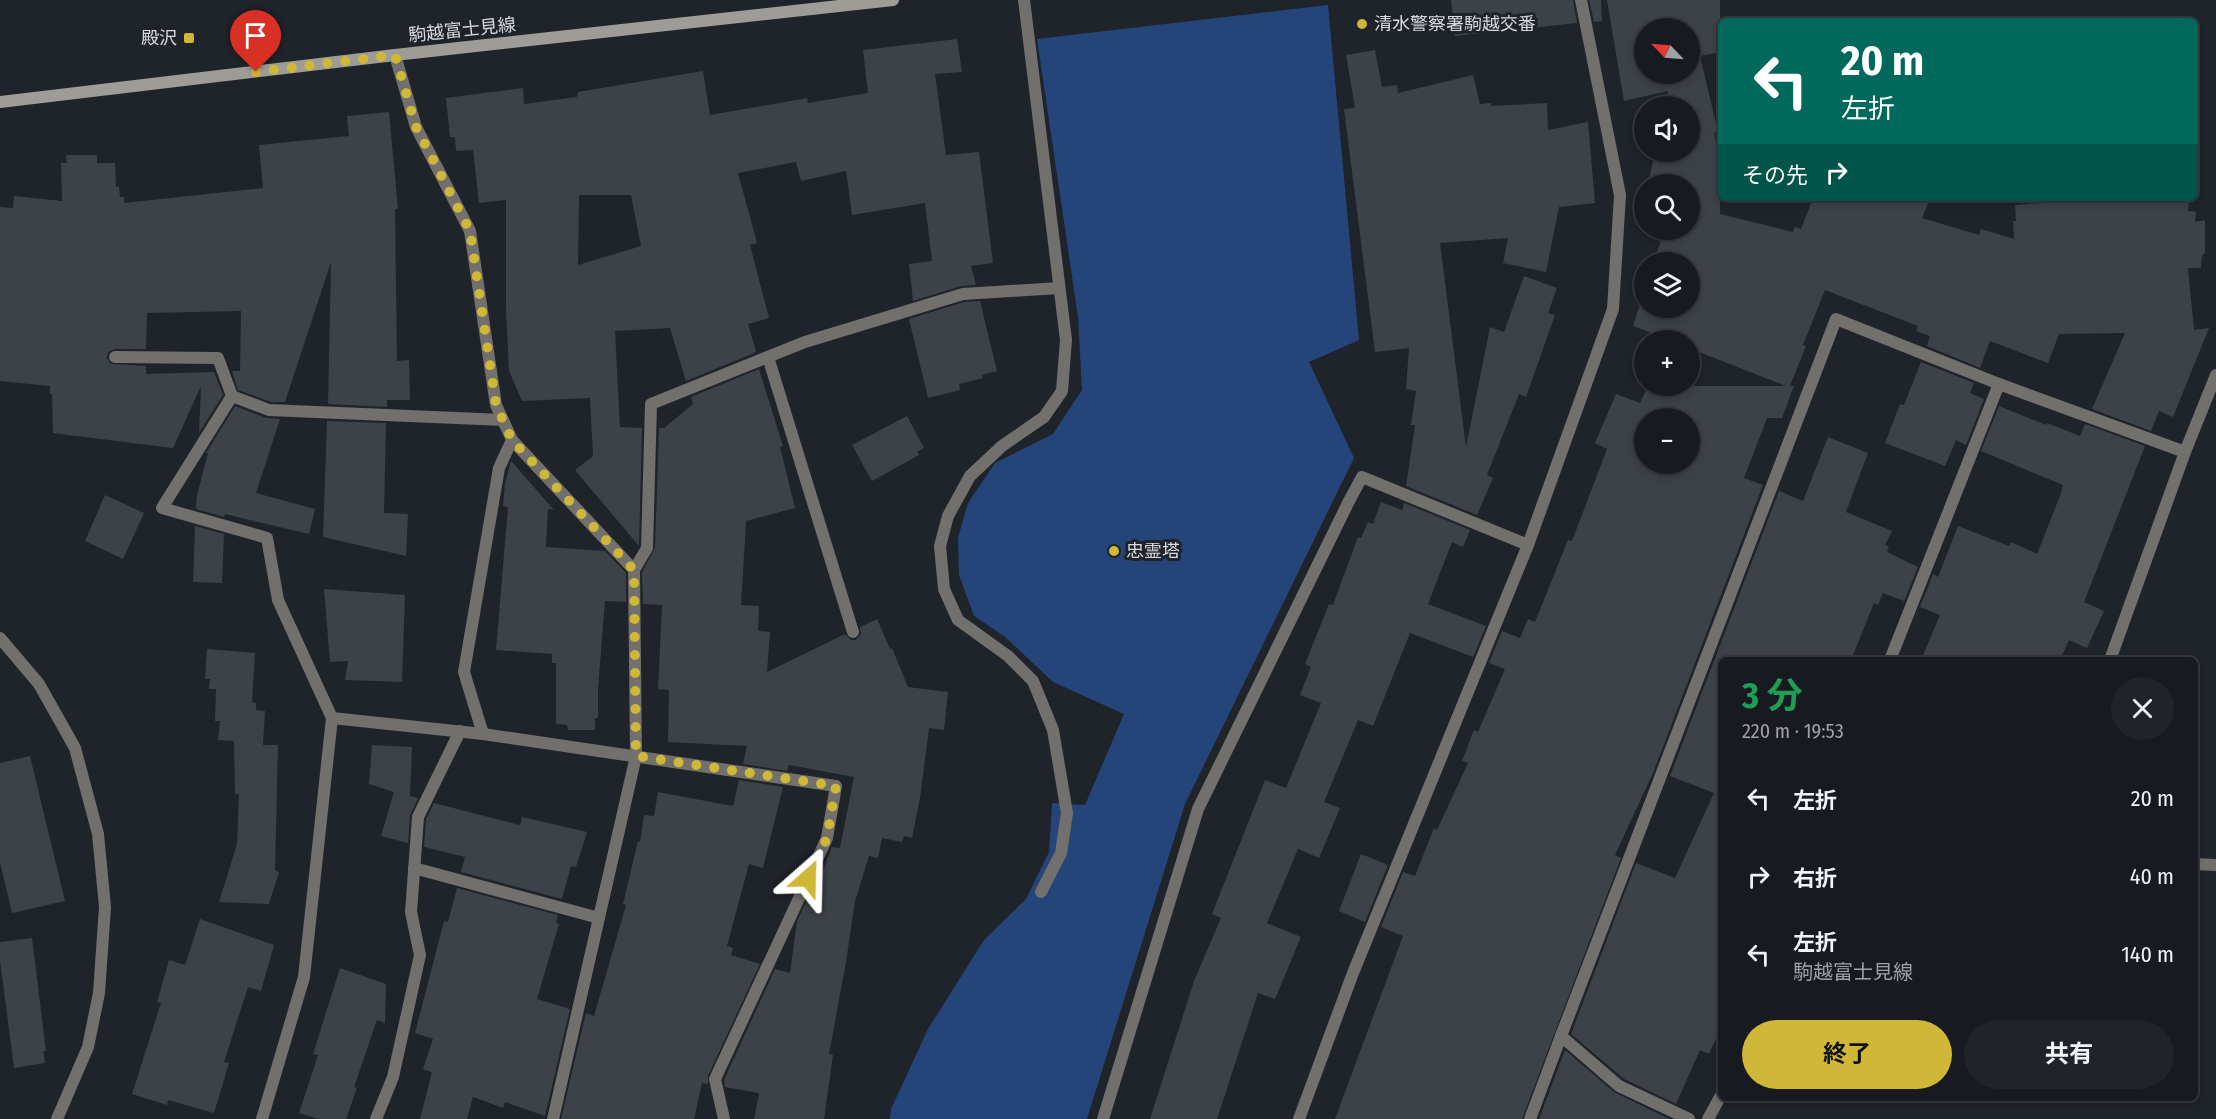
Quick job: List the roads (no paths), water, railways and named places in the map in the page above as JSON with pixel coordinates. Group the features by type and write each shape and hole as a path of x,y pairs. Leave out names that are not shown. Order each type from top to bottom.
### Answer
{"main road":[{"name":"駒越富士見線","path":"0,102 395,55 893,0"}],"street":[{"path":"1024,0 1066,340 1062,391 1044,417 1002,446 970,476 948,516 940,546 944,589 958,620 1008,656 1033,681 1053,730 1067,813 1061,853 1041,892"},
{"path":"1299,1119 1353,974 1528,545 1613,309 1620,195 1581,0"},
{"path":"395,55 416,127 470,231 496,405 502,420 512,440 634,570"},
{"path":"553,1119 636,756 634,570 647,548 651,404 805,342 963,294 1059,288"},
{"path":"1530,1119 1836,319 1999,384 2185,452"},
{"path":"115,357 218,358 232,396 269,410 502,420"},
{"path":"768,357 853,632"},
{"path":"2111,657 2185,452 2216,375"},
{"path":"1891,657 1999,384"},
{"path":"232,396 162,508 267,538 278,600 332,718 304,977 262,1119"},
{"path":"483,735 464,672 500,468 512,440"},
{"path":"1103,1119 1198,809 1362,477 1528,545"},
{"path":"0,638 39,684 75,748 98,834 105,907 99,993 88,1047 57,1119"},
{"path":"332,718 483,735 836,786 827,838 715,1079 724,1119"},
{"path":"376,1119 393,1077 420,955 411,912 418,818 460,732"},
{"path":"2198,864 2216,865"},
{"path":"414,868 599,918"},
{"path":"1561,1036 1619,1086 1689,1119"},
{"path":"1708,1119 1718,1100"}],"place":[{"name":"清水警察署駒越交番","path":"1362,24"},
{"name":"殿沢","path":"189,38"},
{"name":"忠霊塔","path":"1114,551"}]}
